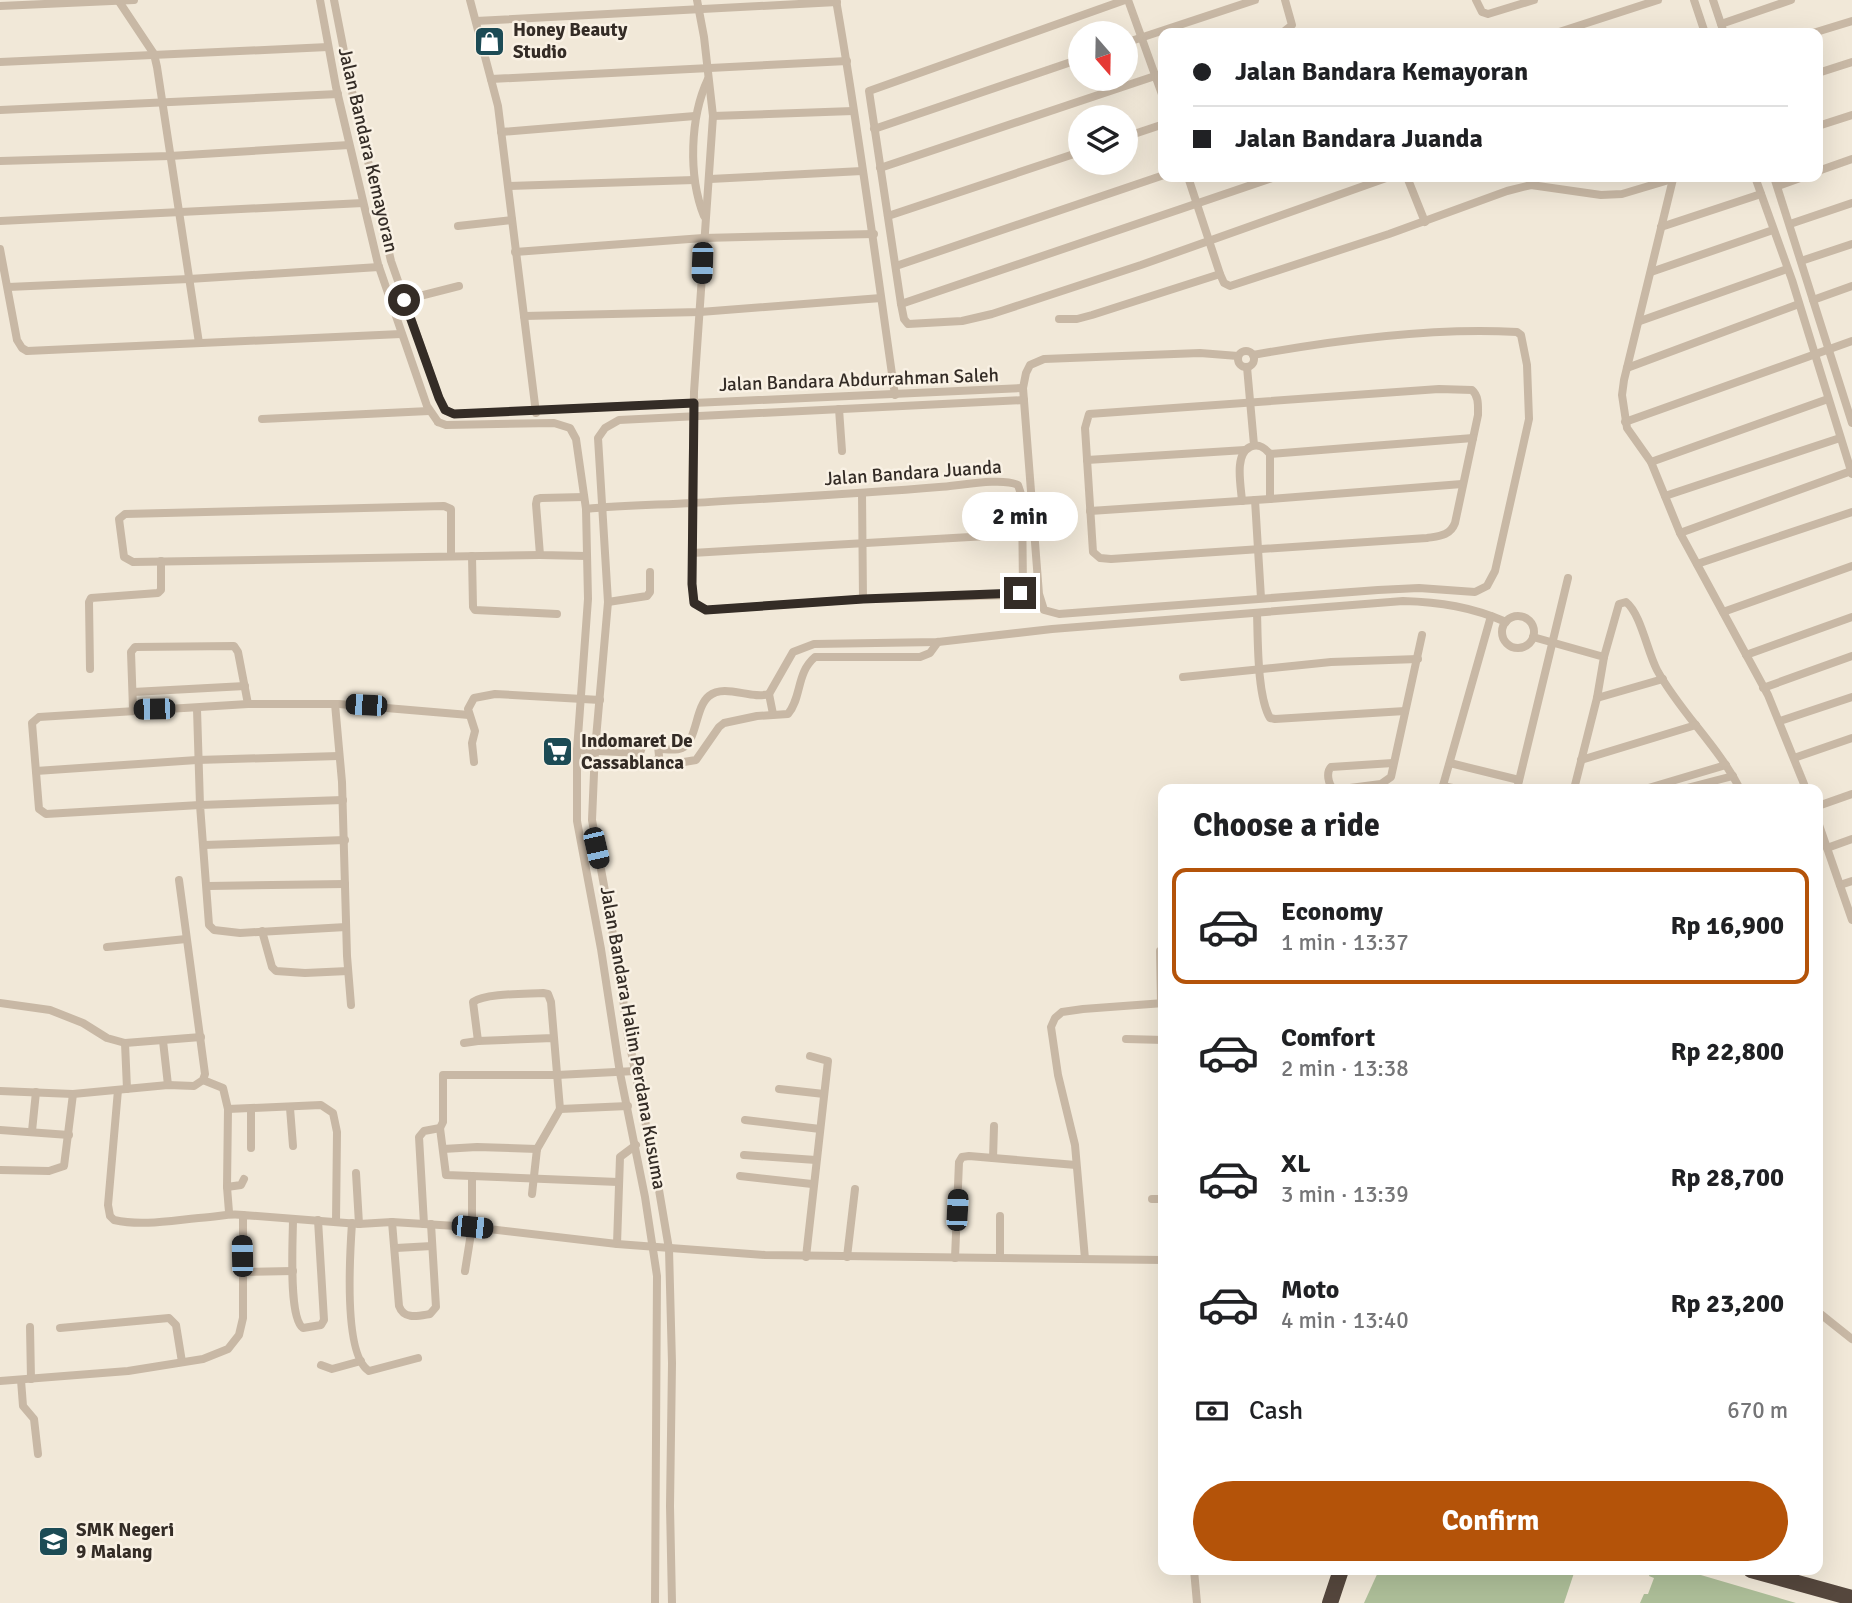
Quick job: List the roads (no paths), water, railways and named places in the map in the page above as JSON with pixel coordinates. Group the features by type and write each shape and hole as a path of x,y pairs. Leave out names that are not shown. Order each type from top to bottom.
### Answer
{"highway":[{"path":"1330,1603 1339,1575"},
{"path":"1769,1575 1852,1598"}],"street":[{"path":"118,0 153,54 199,343"},
{"path":"0,6 134,0"},
{"name":"Jalan Bandara Kemayoran","path":"320,0 349,145 379,267 429,411 438,422"},
{"name":"Jalan Bandara Kemayoran","path":"334,0 391,261 445,410"},
{"path":"445,410 438,422 446,425 538,422 501,132 491,79 470,0"},
{"path":"1158,70 1127,0 871,90 869,93 874,129 904,319 911,325 976,319 1209,242 1375,182"},
{"path":"1169,28 1255,0"},
{"path":"1285,0 1292,22 1290,28"},
{"path":"1476,0 1482,12 1488,14 1534,0"},
{"path":"1571,28 1658,0"},
{"path":"1694,0 1702,28"},
{"path":"1713,0 1722,28"},
{"path":"1721,24 1791,0"},
{"path":"476,21 698,5 836,1 874,234 895,395"},
{"name":"Jalan Bandara Juanda","path":"586,509 602,507 692,503 1014,483 1018,485 1022,497 1023,588 1020,593 863,599 706,610 694,603 692,503 694,403 712,116 698,5"},
{"path":"1823,30 1852,21"},
{"path":"1138,38 1158,32"},
{"path":"0,62 328,47"},
{"path":"491,79 847,61"},
{"path":"1823,71 1852,62"},
{"path":"874,129 1068,63"},
{"path":"880,168 1158,75"},
{"path":"705,216 694,180 695,116 708,79"},
{"path":"0,110 338,94"},
{"path":"712,116 853,111"},
{"path":"1823,125 1852,115"},
{"path":"501,132 695,116"},
{"path":"1138,133 1158,126"},
{"path":"0,162 170,156 349,145"},
{"path":"888,216 1068,156"},
{"path":"1823,170 1852,159"},
{"path":"710,179 862,171"},
{"path":"896,266 1158,177"},
{"path":"509,186 694,180"},
{"path":"1189,182 1220,274 1225,285 1234,286 1531,185 1601,195 1622,194 1662,182"},
{"path":"901,304 1261,182"},
{"path":"1409,182 1425,222"},
{"path":"1675,182 1661,227 1627,368 1622,395 1625,422 1630,434 1651,462 1681,533 1780,721 1804,784"},
{"path":"1681,533 1852,472 1789,273 1756,182"},
{"path":"1776,182 1852,423"},
{"path":"1777,186 1789,182"},
{"path":"1661,227 1760,194"},
{"path":"0,221 363,203"},
{"path":"1790,224 1852,203"},
{"path":"458,226 512,220"},
{"path":"1651,272 1773,230"},
{"path":"515,252 703,238 874,234"},
{"path":"1801,261 1852,244"},
{"path":"0,248 17,340 27,351 401,334"},
{"path":"8,287 379,267"},
{"path":"1640,321 1789,273 1805,273"},
{"path":"1059,319 1084,317 1220,274"},
{"path":"404,300 459,286"},
{"path":"1813,300 1852,286"},
{"path":"524,316 700,312 881,298"},
{"path":"1627,368 1799,304"},
{"path":"1517,332 1524,341 1529,419 1495,571 1487,586 1475,592 1419,588 1059,614 1044,610 1039,594 1023,388 1030,365 1044,359 1200,353 1238,356 1244,351 1253,355 1314,344 1398,336 1517,332"},
{"path":"1625,422 1852,341"},
{"path":"1247,368 1254,362 1253,355"},
{"path":"1238,356 1239,365 1247,368"},
{"path":"1247,368 1254,446"},
{"name":"Jalan Bandara Abdurrahman Saleh","path":"445,410 454,414 1023,388"},
{"path":"1842,391 1852,388"},
{"path":"1466,389 1474,392 1477,398 1478,415 1473,438 1452,530 1440,536 1100,558 1092,549 1085,421 1089,414 1466,389"},
{"path":"1651,462 1828,399"},
{"name":"Jalan Bandara Abdurrahman Saleh","path":"619,421 1024,400"},
{"path":"618,407 619,421"},
{"path":"839,409 842,451"},
{"path":"262,419 429,411"},
{"name":"Jalan Bandara Halim Perdana Kusuma","path":"619,421 605,428 597,443 608,603 592,820 669,1249 672,1603"},
{"name":"Jalan Bandara Halim Perdana Kusuma","path":"538,422 563,425 572,430 576,439 586,509 588,599 577,750 577,821 599,935 620,1073 636,1145 656,1276 655,1603"},
{"path":"1087,460 1245,450 1254,446 1261,446 1270,454 1473,438"},
{"path":"1665,496 1840,438"},
{"path":"1242,500 1241,457 1245,450"},
{"path":"1269,499 1270,454"},
{"path":"1090,510 1462,484"},
{"path":"862,493 863,599"},
{"path":"540,555 537,499 584,497"},
{"path":"1255,500 1261,598"},
{"path":"451,556 451,509 444,506 121,516 119,519 124,557 133,562 587,556"},
{"path":"1698,564 1852,512"},
{"path":"692,553 1023,534"},
{"path":"472,556 475,610 557,614"},
{"path":"90,670 91,598 158,593 161,590 161,561"},
{"path":"1723,612 1852,566"},
{"path":"608,603 647,596 650,592 650,572"},
{"path":"1518,784 1568,578"},
{"path":"773,714 769,694 793,652 814,644 938,642 1065,628 1404,601 1459,606 1506,622"},
{"path":"1575,784 1597,698 1604,657 1619,604 1626,602 1633,610 1647,650 1663,679 1737,784"},
{"path":"1257,613 1260,669 1266,710 1272,719 1405,711"},
{"path":"1444,784 1491,616"},
{"path":"1515,617 1526,618 1533,626 1534,637 1523,647 1509,645 1503,632 1506,622 1515,617"},
{"path":"1746,655 1852,617"},
{"path":"1373,784 1386,782 1391,778 1422,635"},
{"path":"1534,637 1604,657"},
{"path":"815,657 920,657 930,653 938,642"},
{"path":"133,709 131,652 135,647 230,644 238,652 248,704"},
{"path":"659,761 696,760 721,725 773,714 786,716 791,712 802,674 815,657 814,644"},
{"path":"1763,688 1852,656"},
{"path":"1183,677 1342,661 1418,659"},
{"path":"1597,698 1663,679"},
{"path":"133,692 245,687"},
{"path":"474,762 472,743 475,732 469,715 469,703 474,698 485,694 600,700"},
{"path":"659,749 681,749 688,744 699,711 712,694 769,694"},
{"path":"1780,721 1852,697"},
{"path":"343,800 46,814 38,805 32,723 36,718 133,709 197,709 248,704 366,705 469,715"},
{"path":"337,704 351,1005"},
{"path":"197,709 197,760 209,925 214,930 226,933 346,928"},
{"path":"1581,760 1696,725"},
{"path":"1794,758 1852,738"},
{"path":"647,740 654,741 659,749 659,761 653,767 646,767 640,753 642,744 647,740"},
{"path":"577,750 640,753"},
{"path":"36,771 197,760 339,756"},
{"path":"1330,784 1328,774 1331,767 1393,763"},
{"path":"1450,763 1515,784"},
{"path":"1663,784 1726,765"},
{"path":"1702,784 1733,776"},
{"path":"1823,804 1852,794"},
{"path":"1823,836 1852,920"},
{"path":"1827,848 1852,839"},
{"path":"204,845 345,840"},
{"path":"179,880 201,1037 203,1080"},
{"path":"1840,885 1852,881"},
{"path":"208,886 345,884"},
{"path":"262,931 272,967 276,971 348,971"},
{"path":"107,947 186,939"},
{"path":"478,1041 474,1000 543,993 548,995 560,1109 537,1149 533,1194"},
{"path":"0,1003 50,1010 83,1023 107,1038 125,1043 201,1037"},
{"path":"1085,1259 1075,1145 1058,1075 1051,1027 1062,1012 1158,1004"},
{"path":"464,1043 553,1038"},
{"path":"1126,1039 1158,1040"},
{"path":"163,1041 168,1085"},
{"path":"125,1043 108,1205 110,1216 114,1220 144,1223 212,1217 229,1212 355,1223 430,1233 669,1249 847,1257 1158,1261"},
{"path":"806,1256 812,1184 828,1061 810,1056"},
{"path":"618,1182 446,1175 440,1128 444,1117 443,1075 557,1075 635,1071"},
{"path":"0,1091 73,1094 168,1085 194,1086 203,1080"},
{"path":"203,1080 223,1088 228,1109 229,1212"},
{"path":"779,1089 824,1094"},
{"path":"32,1131 36,1092"},
{"path":"0,1170 61,1169 66,1159 73,1094"},
{"path":"228,1109 321,1105 333,1113 337,1132 336,1222"},
{"path":"560,1109 628,1106"},
{"path":"290,1108 293,1146"},
{"path":"251,1109 251,1148"},
{"path":"745,1120 820,1129"},
{"path":"993,1158 994,1126"},
{"path":"393,1229 400,1308 405,1315 433,1312 436,1307 419,1137 424,1131 440,1128"},
{"path":"0,1130 69,1135"},
{"path":"617,1244 621,1154 636,1145"},
{"path":"443,1149 537,1149"},
{"path":"744,1155 816,1160"},
{"path":"955,1258 959,1162 965,1156 1076,1165"},
{"path":"356,1172 350,1306 354,1339 361,1361 369,1371 418,1358"},
{"path":"740,1175 812,1184"},
{"path":"465,1271 470,1235 472,1176"},
{"path":"227,1187 241,1185 244,1179"},
{"path":"847,1257 855,1189"},
{"path":"1152,1199 1158,1199"},
{"path":"0,1381 128,1371 214,1355 228,1349 236,1340 243,1318 243,1215"},
{"path":"1000,1216 1000,1258"},
{"path":"293,1219 293,1271 298,1324 303,1328 321,1325 324,1318 318,1220"},
{"path":"396,1248 430,1233"},
{"path":"243,1272 293,1271"},
{"path":"1823,1316 1852,1339"},
{"path":"60,1328 169,1318 176,1325 182,1362"},
{"path":"30,1327 31,1379"},
{"path":"656,1359 672,1359"},
{"path":"321,1365 332,1369 361,1361"},
{"path":"21,1380 23,1406 34,1419 38,1454"},
{"path":"1194,1575 1197,1603"}],"place":[{"name":"Honey Beauty Studio","path":"490,41"},
{"name":"Indomaret De Cassablanca","path":"558,752"},
{"name":"SMK Negeri 9 Malang","path":"53,1541"}]}
